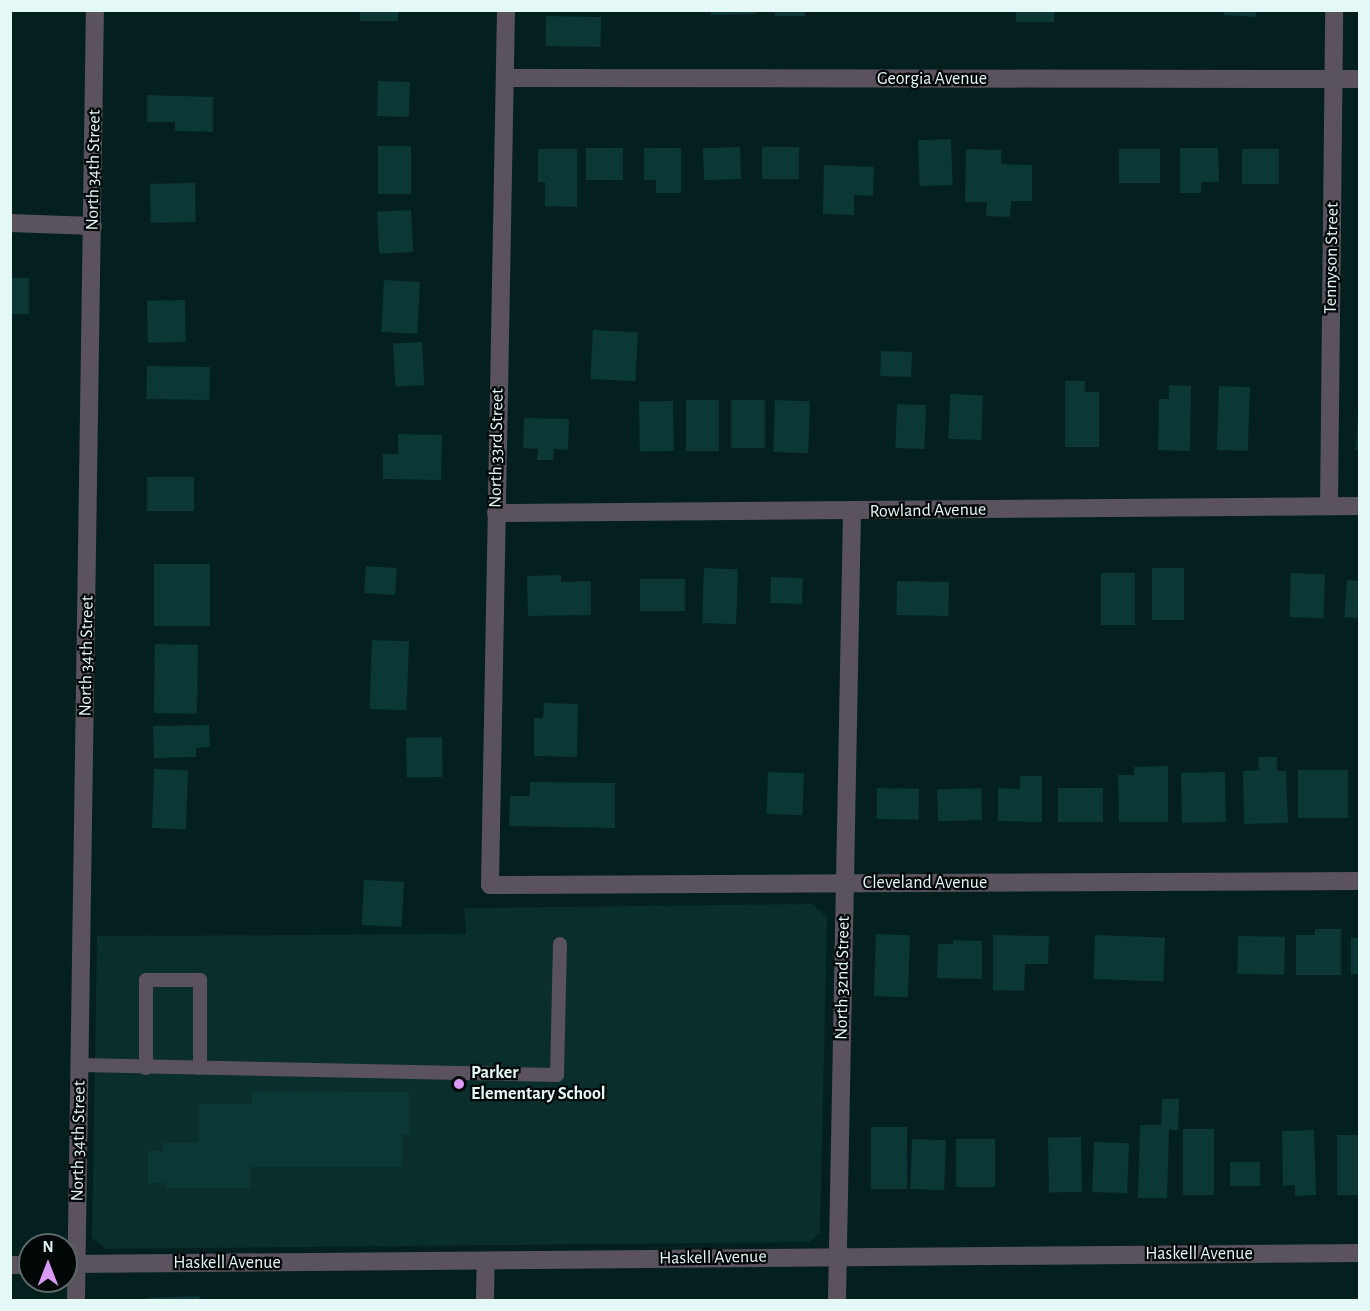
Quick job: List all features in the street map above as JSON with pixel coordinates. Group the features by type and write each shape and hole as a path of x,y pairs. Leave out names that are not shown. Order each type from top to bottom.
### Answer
{"street":[{"name":"North 34th Street","path":"73,1233 80,1065 95,10"},
{"name":"North 33rd Street","path":"490,885 506,10"},
{"name":"Tennyson Street","path":"1329,506 1334,10"},
{"name":"Georgia Avenue","path":"505,78 1359,79"},
{"path":"10,223 93,226"},
{"name":"Rowland Avenue","path":"496,513 852,512 1359,506"},
{"name":"North 32nd Street","path":"837,1300 852,512"},
{"name":"Cleveland Avenue","path":"490,885 1359,881"},
{"name":"Haskell Avenue","path":"78,1264 1359,1253"},
{"path":"485,1300 486,1261"}],"lane":[{"path":"80,1065 557,1075 560,944"},
{"path":"146,1068 146,980 200,980 200,1068"}],"shaded area":[{"name":"Parker Elementary School","path":"812,904 827,917 820,1233 809,1242 105,1249 92,1237 97,936 466,934 464,908"}],"building":[{"path":"360,10 398,10 398,21 360,21"},
{"path":"711,10 756,10 756,14 711,15"},
{"path":"775,10 805,10 805,16 775,16"},
{"path":"1016,10 1054,10 1054,22 1016,22"},
{"path":"1225,10 1256,10 1256,17 1224,15"},
{"path":"546,16 601,17 600,47 545,46"},
{"path":"378,81 410,82 409,117 377,116"},
{"path":"147,95 213,97 213,132 175,131 175,122 147,122"},
{"path":"951,139 953,185 920,186 918,140"},
{"path":"378,146 411,146 411,194 378,194"},
{"path":"740,147 741,179 704,180 703,148"},
{"path":"762,147 799,147 799,179 762,179"},
{"path":"586,148 623,148 623,180 586,180"},
{"path":"644,148 681,148 681,193 656,193 656,180 644,180"},
{"path":"1180,148 1218,148 1219,182 1201,182 1201,193 1180,193"},
{"path":"538,149 577,149 577,207 545,206 545,182 538,182"},
{"path":"966,149 1001,150 1001,164 1032,165 1032,201 1011,201 1010,217 986,216 987,202 965,202"},
{"path":"1119,149 1160,149 1160,183 1119,183"},
{"path":"1242,149 1279,149 1279,184 1242,184"},
{"path":"824,165 874,167 873,196 854,195 854,215 823,214"},
{"path":"195,183 196,222 151,223 150,184"},
{"path":"411,210 413,252 379,254 377,212"},
{"path":"10,278 29,278 29,314 10,314"},
{"path":"384,280 420,282 417,334 381,332"},
{"path":"185,300 186,342 148,343 147,301"},
{"path":"593,330 638,332 635,381 590,379"},
{"path":"422,342 424,385 395,386 393,344"},
{"path":"881,351 912,352 911,377 880,376"},
{"path":"147,366 210,367 209,400 146,399"},
{"path":"1065,381 1085,381 1085,392 1099,392 1099,447 1065,447"},
{"path":"1169,385 1191,386 1190,451 1158,450 1159,399 1169,399"},
{"path":"1219,386 1250,387 1248,451 1217,450"},
{"path":"950,394 983,395 981,440 948,439"},
{"path":"686,400 719,400 719,451 686,451"},
{"path":"731,400 765,400 765,448 731,448"},
{"path":"775,400 810,401 808,453 773,452"},
{"path":"673,401 674,451 640,452 639,402"},
{"path":"897,404 926,405 924,449 895,448"},
{"path":"1358,408 1360,408 1360,450 1356,450"},
{"path":"524,418 569,419 568,450 554,449 553,460 537,460 538,449 523,448"},
{"path":"398,434 442,435 441,480 383,479 383,454 398,454"},
{"path":"147,477 194,477 194,511 147,511"},
{"path":"154,564 210,564 210,626 154,626"},
{"path":"366,566 397,568 395,595 364,593"},
{"path":"704,568 738,569 736,624 702,623"},
{"path":"1152,568 1184,568 1184,620 1152,620"},
{"path":"1101,573 1135,573 1135,625 1101,625"},
{"path":"1291,573 1325,574 1323,618 1289,617"},
{"path":"561,575 561,582 591,581 591,615 528,616 527,576"},
{"path":"771,577 803,578 802,604 770,603"},
{"path":"640,579 685,579 685,611 640,611"},
{"path":"1347,580 1360,581 1357,618 1344,617"},
{"path":"897,581 949,582 948,616 896,615"},
{"path":"372,640 409,641 407,710 370,709"},
{"path":"155,644 198,645 197,714 154,713"},
{"path":"544,703 578,704 577,757 534,756 534,718 543,718"},
{"path":"209,725 210,747 196,748 196,757 154,758 153,726"},
{"path":"442,737 443,777 407,778 406,738"},
{"path":"1258,757 1277,757 1277,771 1286,771 1288,823 1244,824 1243,771 1259,770"},
{"path":"1168,766 1168,822 1119,822 1118,775 1134,775 1134,767"},
{"path":"154,769 188,770 186,829 152,828"},
{"path":"1298,770 1348,770 1348,818 1298,818"},
{"path":"768,772 804,773 803,815 767,814"},
{"path":"1225,772 1226,822 1182,823 1181,773"},
{"path":"1020,776 1042,776 1042,822 998,821 998,788 1020,789"},
{"path":"530,782 615,783 615,828 509,826 510,796 530,796"},
{"path":"877,788 919,789 918,820 876,819"},
{"path":"981,788 982,820 938,822 937,790"},
{"path":"1058,788 1103,788 1103,822 1058,822"},
{"path":"364,880 404,882 402,927 362,925"},
{"path":"1315,929 1341,929 1341,975 1296,975 1296,935 1315,935"},
{"path":"876,934 910,935 908,997 874,996"},
{"path":"993,935 1049,936 1048,964 1025,964 1024,991 993,990"},
{"path":"1095,935 1165,937 1163,981 1093,979"},
{"path":"1238,936 1285,937 1284,975 1237,974"},
{"path":"1351,938 1360,938 1360,974 1351,974"},
{"path":"953,940 982,941 982,979 937,978 938,944 953,944"},
{"path":"252,1091 409,1092 409,1134 402,1134 402,1167 250,1167 250,1188 166,1188 166,1183 148,1183 148,1151 163,1151 163,1143 199,1143 199,1104 252,1104"},
{"path":"1162,1099 1179,1099 1178,1130 1169,1130 1167,1198 1138,1198 1140,1125 1161,1125"},
{"path":"871,1127 907,1127 907,1189 871,1189"},
{"path":"1183,1129 1214,1129 1214,1195 1183,1195"},
{"path":"1314,1130 1316,1195 1295,1196 1295,1185 1283,1186 1282,1131"},
{"path":"1337,1135 1360,1135 1360,1195 1337,1195"},
{"path":"1081,1137 1082,1192 1049,1193 1048,1138"},
{"path":"912,1139 946,1140 944,1190 910,1189"},
{"path":"956,1139 995,1139 995,1187 956,1187"},
{"path":"1094,1142 1129,1143 1127,1193 1092,1192"},
{"path":"1230,1162 1260,1162 1260,1186 1230,1186"},
{"path":"199,1296 200,1300 146,1300 146,1298"}],"place":[{"name":"Parker Elementary School","path":"459,1084"}]}
